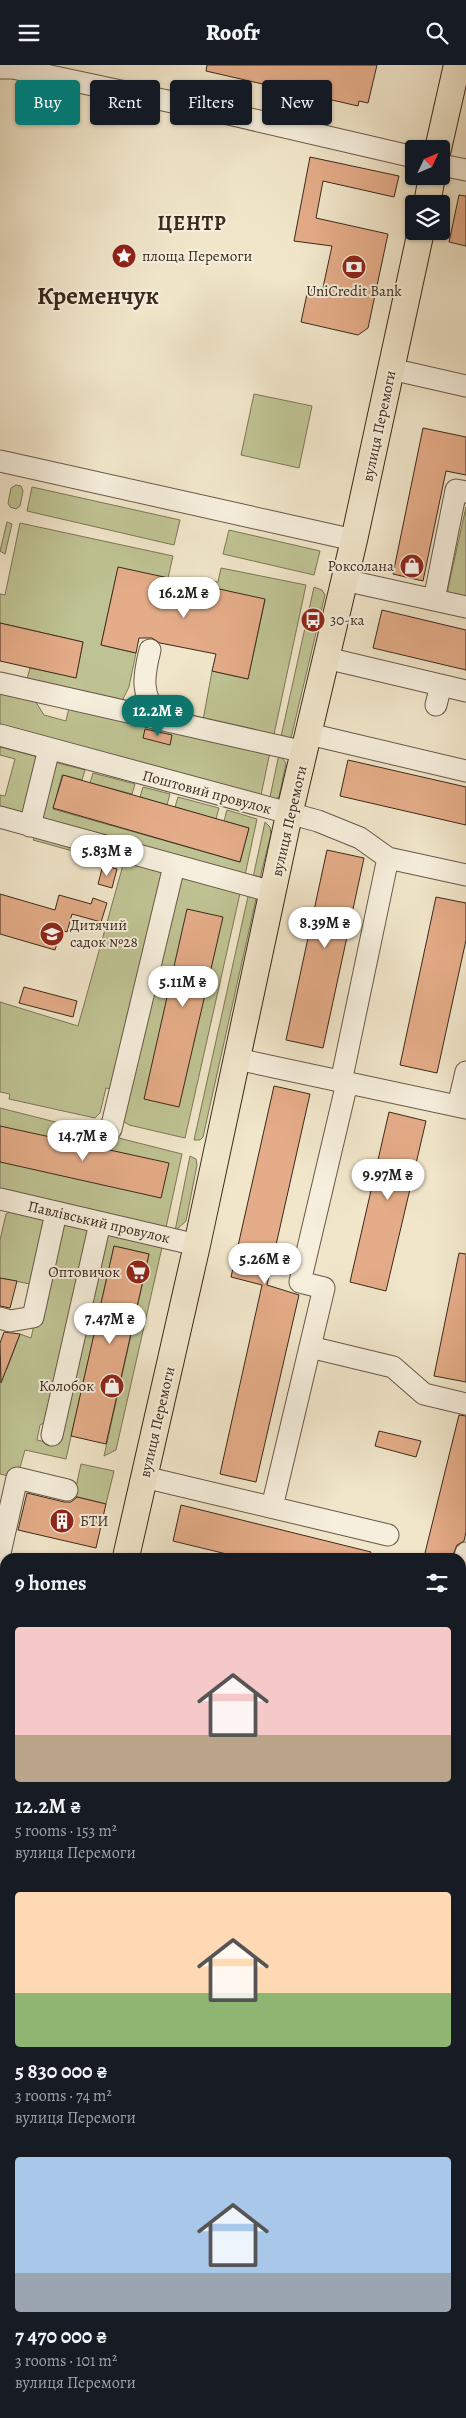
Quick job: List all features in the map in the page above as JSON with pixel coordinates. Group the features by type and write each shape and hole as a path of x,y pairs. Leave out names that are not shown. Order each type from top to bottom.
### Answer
{"main road":[{"path":"440,140 456,65"},
{"name":"вулиця Перемоги","path":"127,1553 197,1245 289,815 354,540 419,240"}],"street":[{"path":"9,67 233,115 405,155"},
{"path":"450,167 466,170"},
{"path":"391,369 466,386"},
{"path":"0,461 354,540"},
{"path":"434,600 456,491 466,492"},
{"path":"344,580 466,607"},
{"path":"150,650 144,674 145,693 158,718"},
{"path":"326,658 439,695 466,691"},
{"path":"0,683 158,718 466,771"},
{"name":"Поштовий провулок","path":"0,735 340,829 360,838 388,858 466,875"},
{"path":"30,826 49,749"},
{"path":"0,817 273,892"},
{"path":"272,1507 324,1288 300,1282 344,1082 388,858"},
{"path":"111,1129 174,866"},
{"path":"237,1059 462,1107 466,1072"},
{"name":"Павлівський провулок","path":"0,1199 197,1245"},
{"path":"0,1318 10,1321 32,1317 56,1213"},
{"path":"52,1435 100,1223"},
{"path":"310,1347 393,1367 424,1394 466,1404"},
{"path":"144,1477 388,1535"},
{"path":"0,1553 17,1478 67,1490"}],"green space":[{"path":"254,394 312,406 299,468 241,455"},
{"path":"16,485 21,486 23,491 20,506 16,509 10,507 8,503 11,488"},
{"path":"32,487 180,520 174,545 27,511"},
{"path":"466,507 466,602 448,593 448,588"},
{"path":"7,522 12,524 5,554 0,551"},
{"path":"20,523 173,556 168,578 118,568 101,645 136,653 129,687 122,701 27,679 30,668 76,677 83,642 0,623 0,594 5,595"},
{"path":"229,530 320,551 314,575 223,554"},
{"path":"221,568 306,585 273,739 203,720 212,671 248,679 265,600 205,586 206,580 218,582"},
{"path":"314,587 322,590 325,595 291,738 280,741"},
{"path":"0,688 32,696 44,715 66,721 70,703 270,752 260,800 0,730"},
{"path":"0,747 42,758 29,814 0,814 0,795 5,796 15,759 0,755"},
{"path":"279,754 286,763 279,797 269,802"},
{"path":"54,762 85,770 82,780 62,775 53,809 240,862 249,828 224,821 227,810 257,819 244,880 38,823"},
{"path":"93,773 135,784 132,794 90,783"},
{"path":"143,787 170,794 167,805 140,797"},
{"path":"178,797 219,808 216,819 175,807"},
{"path":"265,822 270,827 271,834 260,878 252,882"},
{"path":"35,836 167,870 116,1090 106,1088 100,1113 95,1118 9,1099 10,1094 0,1092 0,1002 78,1026 123,865 33,840"},
{"path":"178,874 241,889 185,1138 129,1125 123,1121"},
{"path":"249,892 256,899 203,1137 200,1140 194,1140"},
{"path":"0,1108 182,1154 165,1232 0,1193"},
{"path":"190,1156 196,1159 197,1165 186,1221 175,1231"},
{"path":"16,1208 51,1216 30,1284 0,1278 0,1240 6,1214"},
{"path":"59,1218 89,1229 44,1423 40,1425 37,1440 54,1444 103,1233 163,1243 116,1450 104,1456 149,1254 114,1246 66,1459 25,1450 17,1478 0,1474 0,1366 7,1369 20,1334 31,1338"},
{"path":"81,1464 114,1471 106,1504 74,1496"}],"building":[{"path":"207,65 377,65 368,103 359,101 358,106 332,100 332,80 262,80 262,84 252,80 206,71"},
{"name":"UniCredit Bank","path":"310,157 399,176 394,197 323,181 316,218 388,234 368,328 358,335 301,322 308,289 322,292 332,246 294,241"},
{"path":"459,195 466,196 466,246 449,242"},
{"path":"423,428 466,437 466,475 446,471 423,581 393,574"},
{"path":"118,567 265,599 248,679 212,671 216,654 160,643 152,638 139,638 136,653 101,645"},
{"path":"382,610 466,630 466,670 373,648"},
{"path":"0,623 83,642 76,678 0,661"},
{"path":"145,729 172,735 170,745 143,738"},
{"path":"348,760 466,787 466,825 340,796"},
{"path":"63,775 249,828 240,862 53,808"},
{"path":"327,850 364,858 323,1048 286,1040"},
{"path":"103,865 117,869 112,888 98,884"},
{"path":"0,894 55,910 59,895 91,904 93,898 107,903 101,922 72,914 67,932 61,930 55,950 0,934"},
{"path":"436,897 466,903 466,940 437,1073 400,1065"},
{"path":"187,909 223,917 179,1107 144,1099"},
{"path":"24,987 77,1001 73,1017 19,1003"},
{"path":"274,1086 310,1094 267,1285 299,1295 256,1482 220,1474 262,1285 231,1277"},
{"path":"389,1112 426,1121 386,1291 350,1282"},
{"path":"0,1126 169,1163 161,1198 0,1162"},
{"path":"114,1246 149,1254 106,1444 71,1436"},
{"path":"459,1253 466,1254 466,1382 434,1376"},
{"path":"0,1278 17,1281 10,1308 0,1306"},
{"path":"4,1332 20,1334 1,1383 0,1343"},
{"path":"459,1415 466,1416 466,1532 464,1541 457,1545 454,1553 425,1553"},
{"path":"379,1431 421,1441 416,1457 375,1446"},
{"name":"БТИ","path":"27,1493 64,1502 71,1502 77,1497 106,1504 96,1548 18,1530"},
{"path":"181,1505 371,1552 222,1553 173,1541"}],"place":[{"name":"площа Перемоги","path":"124,256"},
{"name":"UniCredit Bank","path":"354,267"},
{"name":"Роксолана","path":"412,566"},
{"name":"30-ка","path":"313,620"},
{"name":"Дитячий садок №28","path":"52,934"},
{"name":"Оптовичок","path":"138,1272"},
{"name":"Колобок","path":"112,1386"},
{"name":"БТИ","path":"62,1521"}],"district":[{"name":"ЦЕНТР","path":"192,223"},
{"name":"Кременчук","path":"98,295"}]}
